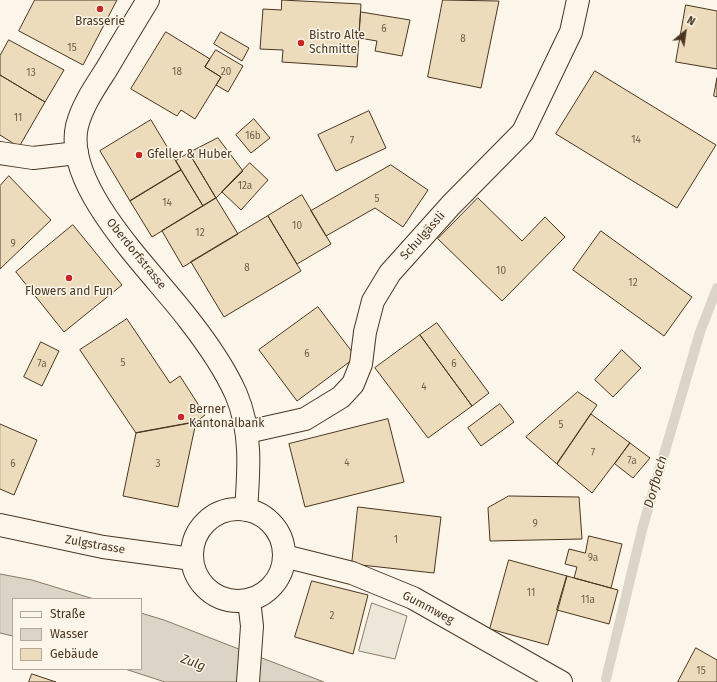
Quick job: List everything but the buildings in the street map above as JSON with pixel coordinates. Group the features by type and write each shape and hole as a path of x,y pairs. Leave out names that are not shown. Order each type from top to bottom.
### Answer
{"street":[{"name":"Oberdorfstrasse","path":"148,0 98,82 81,114 77,127 77,153 81,169 92,196 108,219 189,320 216,358 236,395 247,432 249,468 246,510"},
{"name":"Schulgässli","path":"247,432 305,419 341,397 353,384 361,364 365,332 374,301 390,273 451,205 523,132 571,32 578,0"},
{"path":"0,153 33,158 77,153"},
{"path":"234,509 246,510 258,514 269,521 278,531 283,543 284,556 283,568 278,579 270,589 261,596 249,600 226,600 216,596 199,580 194,570 192,547 196,536 203,525 212,517 222,512 234,509"},
{"name":"Zulgstrasse","path":"0,525 102,547 192,559"},
{"name":"Gummweg","path":"284,556 352,573 413,598 561,682"},
{"path":"248,682 251,648 249,600"}],"shaded area":[{"path":"372,603 407,616 395,659 359,651"}],"water":[{"path":"0,574 32,580 91,598 12,598 12,636 0,633"},
{"name":"Zulg","path":"142,613 164,620 324,682 165,682 128,670 142,670"}],"waterway":[{"name":"Dorfbach","path":"606,679 643,526 700,332 717,288"}],"place":[{"name":"Brasserie","path":"100,9"},
{"name":"Bistro Alte Schmitte","path":"301,43"},
{"name":"Gfeller & Huber","path":"139,155"},
{"name":"Flowers and Fun","path":"69,278"},
{"name":"Berner Kantonalbank","path":"181,417"}]}
